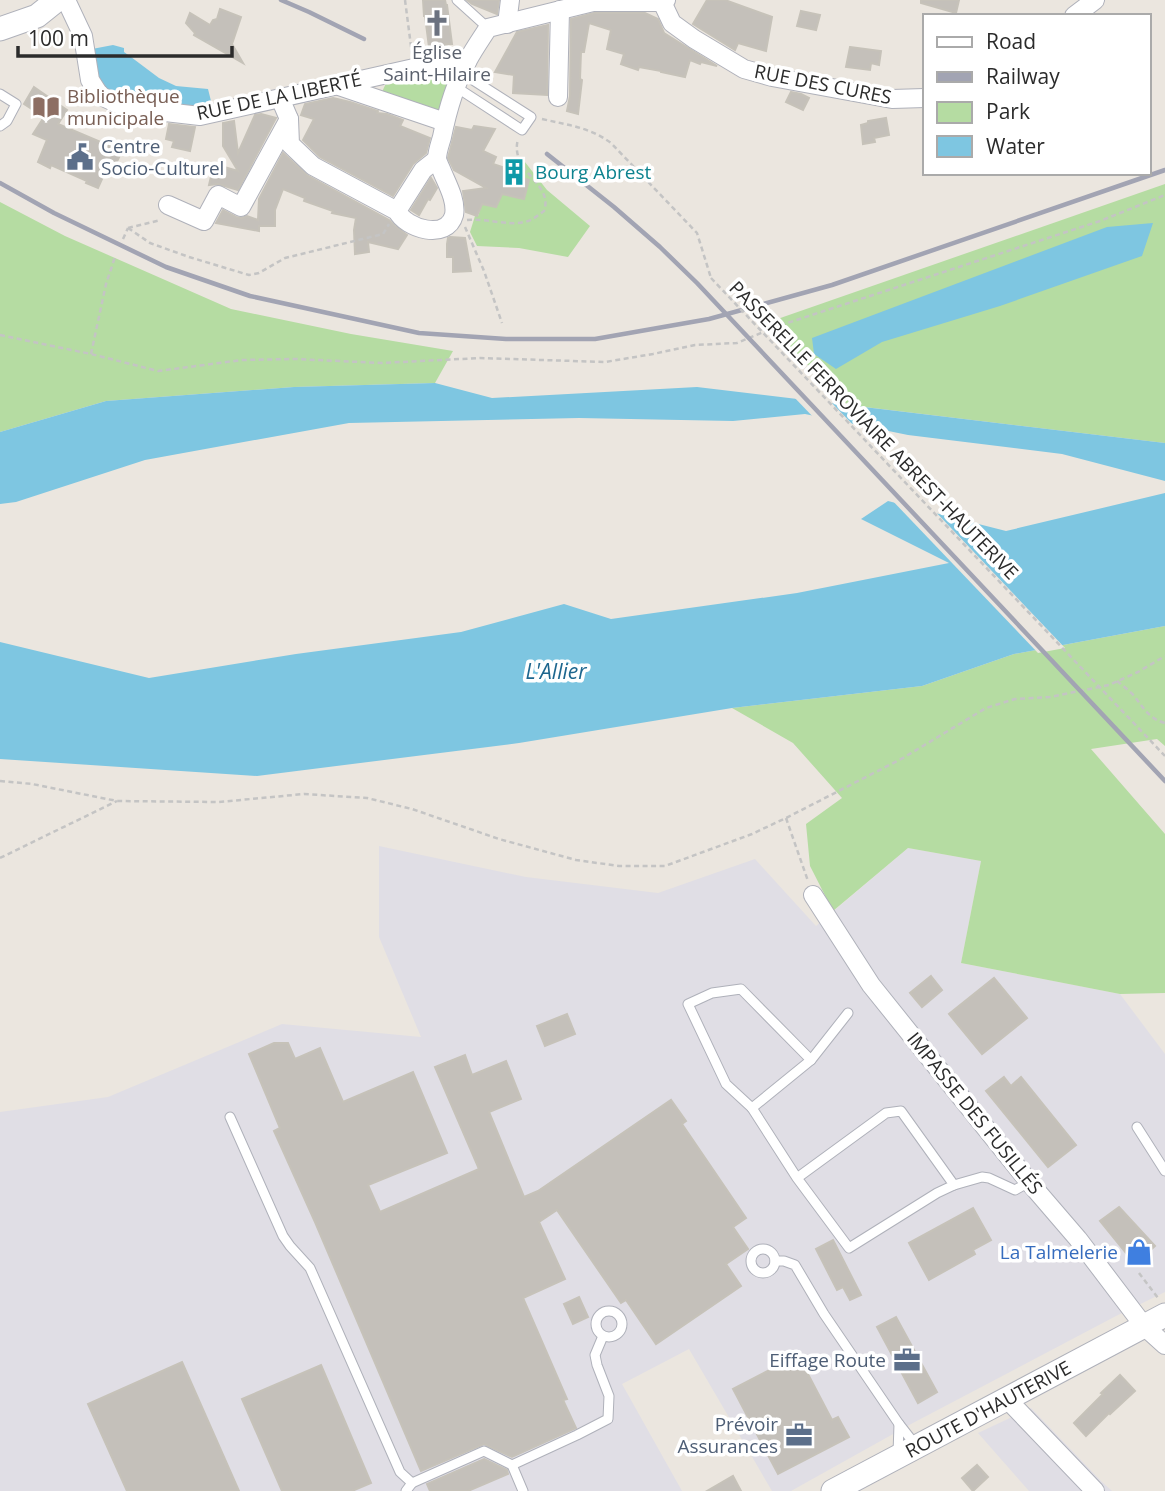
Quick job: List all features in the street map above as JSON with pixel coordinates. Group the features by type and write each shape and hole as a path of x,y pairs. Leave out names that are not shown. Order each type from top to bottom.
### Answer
{"main road":[{"path":"0,29 37,16 57,0"},
{"name":"ROUTE D'HAUTERIVE","path":"833,1491 1144,1326 1162,1307"}],"street":[{"name":"RUE DE LA LIBERTÉ","path":"66,0 83,36 90,80 101,96 139,109 200,117 414,68 462,74"},
{"path":"507,24 510,0"},
{"path":"1077,14 1095,0"},
{"path":"280,98 289,119 290,144 313,166 397,211 412,225 426,230 439,229 448,225 454,209 437,159 445,122 462,74 488,28 593,1 664,1"},
{"name":"RUE DES CURES","path":"664,1 672,23 744,69 772,77 892,99 923,98"},
{"path":"558,97 560,10"},
{"path":"336,85 445,122"},
{"path":"168,205 204,221 218,195 241,206 289,119"},
{"path":"397,211 424,170 437,159"},
{"name":"IMPASSE DES FUSILLÉS","path":"813,895 871,985 1078,1239 1144,1326 1165,1345"},
{"path":"1007,1399 1094,1491"}],"lane":[{"path":"457,0 488,28"},
{"path":"462,74 531,117 522,130 462,74"},
{"path":"0,94 16,104 0,126"},
{"path":"811,1060 741,989 712,993 688,1004 726,1084 752,1108 797,1178 849,1248 954,1185 982,1177 1015,1190 1029,1182"},
{"path":"752,1108 811,1060 848,1013"},
{"path":"797,1178 886,1113 901,1111 954,1185"},
{"path":"230,1118 283,1236 310,1268 409,1487 484,1451 512,1465 523,1491"},
{"path":"1136,1127 1165,1171"},
{"path":"775,1261 795,1265 824,1314 899,1424 907,1452"},
{"path":"512,1465 608,1419 609,1396 597,1365 596,1354 603,1336"},
{"path":"899,1424 907,1452"}],"path":[{"path":"405,0 414,68"},
{"name":"PASSERELLE FERROVIAIRE ABREST-HAUTERIVE","path":"531,117 586,128 611,143 697,233 711,278 1165,756"},
{"path":"502,323 463,220 523,223 544,211 546,202 543,192 519,160 517,143 522,130"},
{"path":"0,335 158,371 242,360 295,359 382,363 480,358 605,362 695,345 737,343 778,326 1100,221 1165,195"},
{"path":"128,228 150,243 248,275 259,273 285,258 383,234 397,211"},
{"path":"128,228 188,214"},
{"path":"123,239 128,228"},
{"path":"91,354 106,284 115,257"},
{"path":"0,781 32,784 117,801 219,802 304,794 367,798 412,809 499,839 576,860 620,866 665,866 786,818 903,758 986,708 1015,699 1050,697 1109,685 1165,656"},
{"path":"1117,681 1133,695 1149,716 1165,723"},
{"path":"0,858 117,801"},
{"path":"786,818 813,895"},
{"path":"1139,1273 1162,1307"}],"shaded area":[{"path":"379,846 526,877 658,893 755,859 816,926 908,848 981,861 961,963 1120,994 1165,1054 1165,1292 911,1424 791,1491 772,1491 689,1349 622,1384 682,1491 0,1491 0,1112 108,1097 282,1024 421,1037 379,937"},
{"path":"1031,1408 1112,1491 1029,1491 978,1433"}],"green space":[{"path":"441,73 451,79 440,113 382,92 387,81"},
{"path":"521,157 547,190 590,226 568,257 519,248 477,246 470,232 482,204 496,207 502,194 524,199 528,180 516,176 515,170"},
{"path":"1165,184 1165,443 848,405 766,323"},
{"path":"0,202 65,236 231,309 351,334 453,351 435,383 294,387 106,401 0,432"},
{"path":"1165,626 1165,746 1157,739 1091,749 1165,834 1165,993 1120,994 961,963 981,861 908,848 833,911 810,866 806,824 842,798 793,743 732,708 922,686 1014,654"}],"water":[{"path":"113,45 124,48 124,52 159,78 176,86 208,89 212,105 195,111 172,111 145,106 108,92 99,86 92,49"},
{"path":"1153,223 1142,256 1000,306 882,342 836,369 814,354 812,338 1107,227"},
{"path":"435,383 492,398 697,387 1165,443 1165,481 1062,454 908,435 805,414 733,421 579,418 349,423 145,460 16,502 0,504 0,432 106,401 294,387"},
{"name":"L'Allier","path":"1165,493 1165,626 1014,654 922,686 732,708 519,743 257,776 0,759 0,642 149,678 296,654 461,632 564,604 611,619 797,593 949,563 861,519 888,501 1006,531"}],"pier":[{"path":"792,395 828,399 856,428 816,420"},
{"path":"889,497 932,508 1065,648 1038,653"}],"building":[{"name":"Église Saint-Hilaire","path":"423,0 445,0 452,44 446,44 447,47 429,47"},
{"path":"467,0 499,0 497,14 472,4"},
{"path":"707,0 725,0 772,17 766,51 738,43 735,50 693,24"},
{"path":"921,0 959,0 956,13 921,3"},
{"path":"220,9 241,17 232,44 243,63 194,35 186,23 190,13 210,25 217,19"},
{"path":"801,11 820,15 816,30 797,26"},
{"path":"594,13 645,13 658,19 664,33 717,66 690,60 685,77 639,67 638,70 621,64 624,54 607,49 611,30 589,23 584,52 581,52 582,80 578,114 567,111 570,96 571,19"},
{"path":"548,25 547,95 513,93 514,75 495,72 517,32"},
{"path":"850,47 881,51 879,65 871,63 870,70 846,67"},
{"name":"Centre Socio-Culturel","path":"34,87 67,110 58,124 122,151 112,172 106,170 98,188 51,165 50,168 38,162 47,140 33,134 44,117 24,104"},
{"path":"791,92 809,98 803,110 786,102"},
{"path":"333,98 403,120 400,126 430,138 426,153 413,164 393,196 320,157 303,140 314,119 301,115 305,104"},
{"path":"255,115 276,118 238,190 218,184 209,185 214,164 238,171 223,146 223,123 234,121 238,153"},
{"path":"886,118 889,135 863,144 861,125"},
{"path":"169,124 195,127 190,151 172,147 174,141 166,139"},
{"path":"474,126 495,129 483,151 496,157 493,164 517,172 515,176 529,180 524,199 502,194 496,207 482,204 477,216 466,212 463,191 486,188 454,170 448,158 456,127 472,130"},
{"path":"283,153 308,176 389,220 407,235 398,249 368,242 369,252 355,254 356,218 332,213 333,211 304,201 305,198 283,189 275,210 275,226 259,226 259,231 216,223 223,210 236,217 247,216 258,220 259,199"},
{"path":"431,178 437,188 419,215 411,210"},
{"path":"450,237 465,238 471,271 453,272 453,257 447,257"},
{"path":"931,976 942,990 922,1007 910,993"},
{"path":"994,978 1027,1018 982,1054 949,1014"},
{"path":"567,1014 575,1034 545,1046 537,1026"},
{"path":"274,1043 288,1043 295,1059 320,1048 343,1102 413,1072 447,1153 368,1185 380,1212 479,1169 435,1067 465,1055 472,1075 506,1061 521,1099 489,1112 524,1197 538,1191 671,1100 686,1121 682,1124 746,1218 733,1227 748,1249 726,1264 741,1286 656,1344 626,1300 621,1303 557,1210 539,1222 565,1279 523,1298 567,1399 563,1400 576,1428 512,1457 484,1444 421,1471 274,1131 280,1128 249,1054"},
{"path":"1004,1077 1011,1086 1021,1077 1076,1145 1048,1167 986,1091"},
{"path":"1119,1207 1155,1246 1135,1264 1100,1221"},
{"path":"973,1208 991,1240 973,1250 975,1254 929,1280 909,1243"},
{"path":"833,1240 861,1295 850,1300 843,1287 837,1290 816,1249"},
{"path":"579,1297 588,1317 573,1324 564,1304"},
{"name":"Eiffage Route","path":"896,1317 937,1392 918,1403 877,1327"},
{"path":"798,1355 832,1420 838,1417 849,1437 778,1474 733,1389"},
{"path":"182,1362 239,1491 127,1491 88,1404"},
{"path":"321,1365 371,1483 352,1491 282,1491 242,1399"},
{"path":"1120,1375 1135,1391 1086,1436 1074,1423"},
{"path":"484,1459 507,1470 508,1474 468,1491 430,1491 427,1484"},
{"path":"977,1465 988,1477 973,1491 962,1478"},
{"path":"733,1476 741,1491 707,1491"}],"railway":[{"path":"281,0 364,39"},
{"path":"547,154 614,207 697,283 1165,781"},
{"path":"1151,175 1165,170"},
{"path":"0,183 54,213 166,267 250,296 419,333 506,339 595,339 709,319 832,285 1151,175"}],"place":[{"name":"Église Saint-Hilaire","path":"437,23"},
{"name":"Bibliothèque municipale","path":"46,107"},
{"name":"Centre Socio-Culturel","path":"80,157"},
{"name":"Bourg Abrest","path":"514,172"},
{"name":"La Talmelerie","path":"1139,1252"},
{"name":"Eiffage Route","path":"907,1360"},
{"name":"Prévoir Assurances","path":"799,1435"}]}
